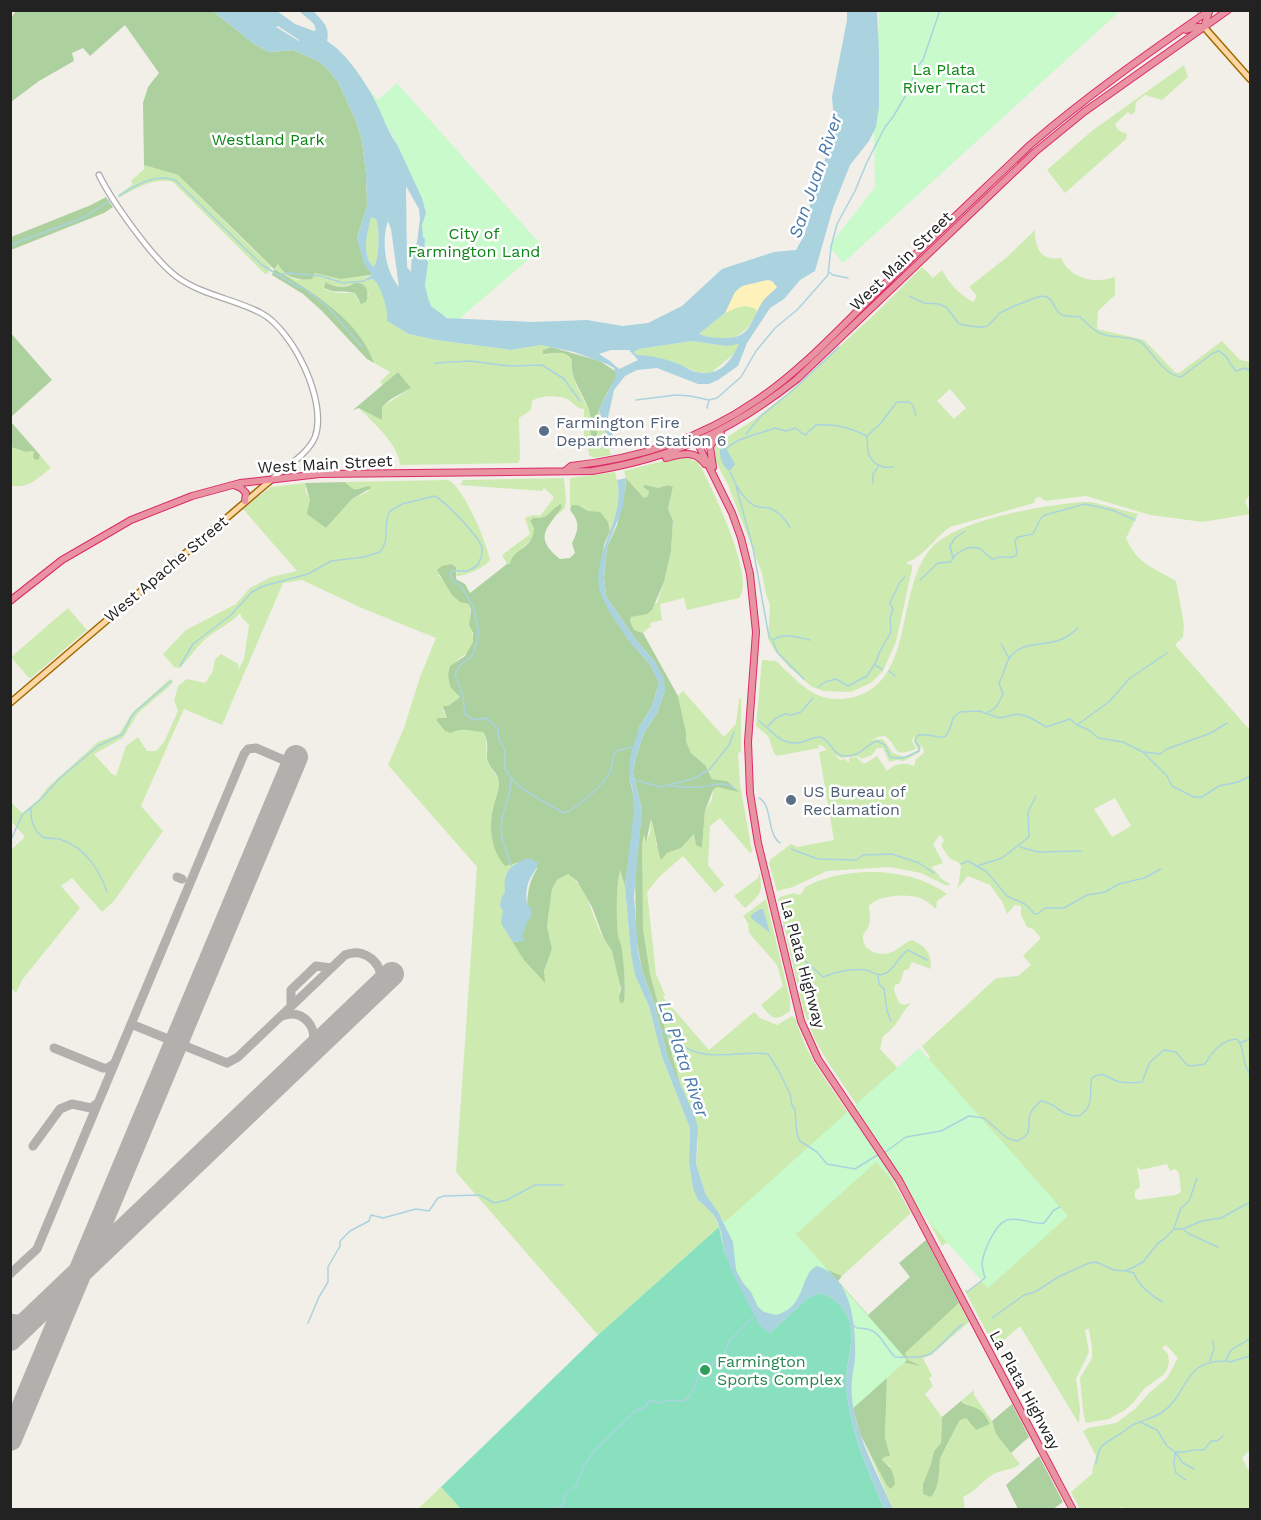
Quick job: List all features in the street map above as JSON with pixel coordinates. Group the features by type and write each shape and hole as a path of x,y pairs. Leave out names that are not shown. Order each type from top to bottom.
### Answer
{"highway":[{"name":"West Main Street","path":"10,602 62,560 121,525 168,504 233,485 329,474 566,470 572,473 630,464 661,456 697,442 751,413 796,379 1035,152 1084,112 1228,10"},
{"name":"West Main Street","path":"566,470 571,466 618,460 665,445 696,434 749,406 780,382 824,342 1030,145 1095,91 1210,11"},
{"path":"1174,35 1192,28 1204,27 1210,11"},
{"path":"665,445 673,445 686,440 697,442 706,432 749,406"},
{"path":"630,464 634,466 681,454 691,454 703,461 715,486 721,489 722,483 711,460 710,445 715,438 746,419 751,413"},
{"name":"La Plata Highway","path":"697,442 721,489 744,545 755,606 756,647 748,763 752,814 801,1021 819,1059 899,1180 1073,1509"},
{"path":"233,485 245,490 247,495 245,501"}],"main road":[{"path":"1204,27 1251,79"},
{"name":"West Apache Street","path":"10,703 272,479"}],"street":[{"name":"West Apache Street","path":"99,175 112,198 156,256 172,273 196,288 261,313 279,327 298,356 311,382 317,412 316,432 308,448 272,479"}],"green space":[{"name":"Westland Park","path":"16,11 213,11 254,44 269,52 293,50 325,66 338,82 356,121 362,141 367,206 357,238 372,275 341,279 315,273 312,279 302,279 288,275 278,264 274,269 178,175 144,165 143,103 148,87 159,73 125,25 90,56 83,48 72,53 74,61 39,81 11,102 11,18"},
{"name":"La Plata River Tract","path":"879,11 1120,11 843,263 829,246 875,187 874,130"},
{"path":"1184,65 1188,77 1162,100 1145,95 1136,102 1135,112 1131,115 1128,112 1115,124 1118,130 1127,134 1126,139 1065,193 1047,170 1093,130"},
{"name":"City of Farmington Land","path":"397,83 543,247 459,319 441,314 431,306 428,300 425,287 425,239 422,225 426,213 422,198 397,144 365,85 378,100"},
{"path":"144,165 178,175 271,267 268,273 265,274 173,182 152,182 120,197 118,195 133,184 131,181 144,169"},
{"path":"106,197 113,207 104,213 11,250 11,237"},
{"path":"371,216 376,218 378,229 378,250 374,267 366,250"},
{"path":"1035,230 1040,252 1048,257 1061,258 1070,271 1091,280 1115,277 1115,295 1098,311 1097,329 1144,340 1176,373 1222,341 1240,360 1250,362 1250,495 1245,501 1250,514 1203,522 1150,515 1086,496 1045,501 1040,497 1036,498 1034,503 950,527 924,552 907,562 912,565 912,569 896,642 883,671 871,683 851,692 824,691 812,687 789,667 768,639 770,605 762,573 728,485 714,458 715,445 755,419 799,384 922,267 933,278 942,270 955,288 973,302 977,296 969,287 1007,257","holes":["950,389 966,408 954,419 937,401"]},
{"path":"279,263 290,276 298,280 313,272 341,279 371,276 364,280 374,279 378,282 388,310 388,321 409,334 511,350 541,345 551,347 543,350 546,355 560,352 569,355 576,385 590,412 590,431 593,443 598,445 595,427 599,409 611,455 594,458 589,455 587,439 584,439 584,409 567,399 549,396 532,401 531,410 519,418 520,459 518,463 400,465 390,441 359,408 382,407 411,388 398,372 383,385 380,382 390,372 374,363 358,333 346,320 318,297 274,269","holes":["324,283 342,286 354,284 365,287 369,296 359,302 355,293 325,290"]},
{"path":"274,269 318,297 346,320 358,333 374,363 367,359 303,294 272,275"},
{"path":"325,282 340,287 355,283 364,285 367,290 366,302 361,304 355,293 324,288"},
{"path":"738,306 750,306 756,309 757,313 747,329 726,339 699,334 725,313"},
{"path":"10,332 52,380 11,417 10,417"},
{"path":"692,341 726,346 740,343 736,352 711,373 696,372 671,361 637,355 634,351 639,349"},
{"path":"551,347 600,361 615,371 617,376 597,416 597,446 591,434 589,410 575,380 572,360 562,353 543,354 543,350"},
{"path":"398,372 411,388 382,407 382,420 359,408 353,410"},
{"path":"11,422 40,455 39,459 36,460 33,457 34,451 26,452 11,447"},
{"path":"11,447 26,452 34,451 39,459 40,455 51,468 28,484 11,486"},
{"path":"682,456 700,463 699,466 714,494 730,533 742,572 743,588 739,598 687,610 684,598 660,604 662,620 650,623 651,626 643,633 634,630 630,621 631,617 657,603 664,582 671,551 673,521 668,510 673,487 668,485 649,491 648,496 644,498 626,478 624,471"},
{"path":"615,472 618,502 610,531 608,522 578,505 572,505 570,510 570,478"},
{"path":"564,478 565,508 557,515 558,505 545,517 533,518 530,521 534,528 534,537 514,556 511,564 507,564 502,555 530,534 525,518 533,515 540,516 553,496 544,488 542,491 460,485 463,480"},
{"path":"626,478 644,498 648,496 649,491 643,487 645,485 658,488 668,485 673,487 668,509 673,521 671,551 664,582 652,610 647,614 631,617 630,621 634,630 643,633 678,696 686,741 691,753 705,765 712,779 727,781 739,792 717,787 713,790 705,811 702,848 696,845 694,834 681,848 667,853 661,860 651,819 646,843 644,834 642,845 643,928 650,974 682,1091 668,1058 654,1003 642,970 636,937 635,874 642,810 633,773 644,733 657,713 665,691 655,662 636,640 606,596 604,578 607,547 617,525"},
{"path":"448,480 454,484 467,503 490,560 479,569 465,575 456,576 457,572 438,575 454,595 469,604 473,639 470,649 457,660 448,675 450,687 460,697 443,710 447,718 436,720 445,731 468,729 483,732 486,735 487,762 499,780 499,792 491,818 492,837 510,865 517,863 507,872 505,878 503,910 506,929 516,945 544,971 552,949 547,926 552,889 557,880 568,874 586,896 600,930 612,951 619,974 619,997 624,1001 624,971 616,924 620,868 625,886 631,955 635,974 649,1006 662,1057 690,1128 689,1164 693,1189 698,1200 713,1214 719,1227 598,1335 456,1172 477,867 388,765 404,728 420,677 436,638 364,609 302,580 283,583 222,725 184,709 141,806 163,831 114,901 102,912 72,878 61,886 80,908 22,980 16,993 10,987 11,850 25,837 11,821 10,801 22,813 98,742 119,734 132,713 170,679 173,681 172,684 138,713 123,738 94,754 116,776 126,746 138,737 147,751 156,751 164,742 178,711 174,701 178,686 187,679 205,683 213,671 215,659 221,654 238,664 239,669 244,659 249,625 240,613 209,636 180,668 174,667 163,654 186,630 236,604 250,588 271,577 297,571 243,509 271,487 305,483 306,492 326,528 352,499 369,491 365,486 352,489 345,482"},
{"path":"345,482 354,489 369,486 371,488 352,499 326,528 307,514 310,500 305,483"},
{"path":"1092,502 1138,514 1126,538 1131,547 1141,560 1176,581 1184,625 1183,637 1175,645 1250,728 1250,1450 1242,1458 1250,1473 1250,1509 1124,1510 1122,1507 1080,1509 1071,1492 1093,1473 1096,1456 1083,1431 1116,1423 1135,1409 1167,1378 1178,1358 1166,1345 1162,1348 1168,1354 1169,1362 1163,1375 1144,1389 1125,1410 1109,1419 1086,1423 1080,1378 1092,1358 1092,1348 1089,1329 1085,1330 1089,1352 1076,1379 1080,1409 1079,1424 1020,1326 995,1348 964,1289 969,1291 982,1280 947,1242 942,1246 902,1172 815,1040 803,1009 778,900 780,897 794,893 799,895 805,887 838,875 877,872 915,878 947,894 937,901 936,909 914,896 885,897 869,906 870,923 863,937 869,950 888,953 912,940 925,948 930,958 931,969 912,962 908,970 904,970 900,983 895,985 894,990 899,1003 904,1005 911,1003 892,1029 883,1036 880,1049 907,1078 930,1057 922,1046 994,980 1018,976 1031,965 1023,956 1041,938 1033,929 1027,927 1021,915 1021,906 1015,905 1007,914 1003,903 990,885 968,876 958,888 961,866 946,853 941,845 944,840 940,835 933,844 943,863 931,867 941,877 937,876 950,884 947,886 921,873 890,867 827,871 793,887 777,891 769,863 791,844 797,847 834,840 819,752 827,750 818,745 819,748 777,756 768,736 756,726 762,660 776,661 802,685 819,696 841,699 854,697 874,687 887,672 896,652 913,583 922,562 934,545 964,527 983,521 1025,510","holes":["914,735 914,742 918,750 904,757 893,753 883,739 872,740 885,736 899,752 916,749 912,741","920,745 924,753 916,759 914,766 900,764 887,771 877,756 866,763 860,763 863,761 857,757 849,758 849,762 844,759 840,760 834,754 841,758 858,756 861,759 872,755 877,748 883,748 889,762 904,761 920,752","1115,798 1131,826 1112,837 1094,809","1167,1164 1170,1171 1175,1169 1179,1173 1181,1192 1175,1195 1139,1200 1135,1198 1135,1191 1140,1187 1137,1166 1140,1170"]},
{"path":"561,504 562,507 545,533 547,545 560,559 570,558 575,553 572,543 577,526 576,518 570,510 572,505 578,505 588,511 600,512 608,522 610,531 604,545 599,585 627,638 651,666 659,683 652,706 639,727 629,779 634,803 633,831 625,886 620,870 617,895 618,936 622,948 625,982 624,1002 620,1003 621,989 612,951 604,939 592,907 577,881 568,874 557,880 552,889 547,926 552,949 544,971 545,983 524,960 512,941 518,942 523,933 529,889 537,869 532,859 505,866 494,847 491,824 499,783 488,762 487,741 483,732 463,730 451,733 445,731 436,720 447,718 443,706 448,706 460,697 450,687 448,675 450,666 465,656 473,642 473,633 469,625 471,610 469,604 460,602 452,595 437,570 451,564 456,567 456,579 465,584 470,593 510,564 515,555 531,540 534,528 530,521 533,518 546,516"},
{"path":"68,608 87,630 31,678 28,677 11,657"},
{"path":"683,691 724,737 736,724 741,698 741,751 738,754 740,784 752,852 750,853 720,818 710,826 708,865 724,885 715,893 683,856 659,877 647,892 656,974 665,995 663,997 709,1050 754,1012 760,1018 777,1025 792,1016 795,1018 815,1064 886,1169 911,1213 842,1276 730,1221 724,1223 706,1195 696,1164 698,1143 695,1116 682,1091 650,974 643,928 642,845 644,831 646,842 650,833 651,818 656,845 667,853 681,848 695,833 702,848 705,811 712,799 713,790 717,787 737,791 727,781 712,779 705,765 691,753 686,741 678,696"},
{"path":"759,872 760,893 745,908 734,896 758,878"},
{"path":"766,899 790,1000 790,1011 777,1018 771,1016 761,1005 783,986 777,965 749,933 748,923 743,916"},
{"path":"919,1048 1068,1216 988,1288 876,1162 796,1234 907,1360 746,1504 598,1336"},
{"path":"730,1221 842,1276 838,1281 868,1315 910,1277 899,1263 926,1240 959,1303 905,1353 908,1360 921,1366 901,1362 887,1377 885,1437 890,1456 882,1460 890,1468 894,1477 895,1484 891,1489 887,1486 860,1434 853,1408 764,1312 724,1223"},
{"name":"Farmington Sports Complex","path":"719,1227 724,1252 756,1317 770,1333 808,1298 820,1293 834,1299 847,1315 851,1328 851,1344 846,1385 851,1418 860,1449 884,1509 461,1509 441,1487 598,1335"},
{"path":"959,1303 969,1322 931,1355 923,1358 932,1376 929,1378 933,1386 925,1394 942,1417 941,1443 934,1451 923,1484 931,1497 938,1484 940,1459 958,1422 966,1418 969,1423 965,1403 961,1401 974,1390 974,1395 992,1421 996,1434 1020,1464 992,1475 963,1497 965,1509 893,1509 861,1434 887,1486 890,1466 882,1460 890,1456 885,1437 887,1377 901,1362 917,1365 908,1360 904,1353"},
{"path":"961,1401 981,1411 990,1424 976,1430 966,1418 960,1420 940,1459 938,1484 931,1497 923,1494 923,1484 934,1451 941,1443 942,1417"},
{"path":"1012,1404 1029,1437 1011,1453 996,1434 992,1421"},
{"path":"1039,1456 1063,1502 1053,1509 1018,1509 1006,1485"},
{"path":"441,1487 461,1509 417,1510"}],"sand":[{"path":"767,280 778,286 762,303 757,313 756,309 744,306 725,313 735,292 742,286"}],"water":[{"path":"213,11 277,11 295,24 314,31 316,30 314,24 299,11 313,11 323,21 327,28 327,41 343,54 358,72 376,102 422,198 426,213 422,225 425,239 424,253 428,263 425,286 431,306 447,318 532,322 587,320 623,326 648,323 682,306 722,269 774,252 796,250 805,234 810,204 831,141 834,122 832,97 847,11 877,11 879,107 876,127 869,141 850,165 833,208 815,271 800,280 784,299 770,308 747,343 738,366 718,380 709,384 698,384 657,368 637,370 625,376 614,390 607,422 618,447 610,449 599,409 616,376 614,368 574,352 541,345 511,350 436,340 409,334 387,321 386,305 376,282 373,279 363,281 372,275 364,264 357,238 367,206 362,141 356,121 338,82 325,66 316,60 293,50 269,52 254,44","holes":["278,26 299,41 287,40 269,30","406,186 419,209 420,219 417,242 412,252 411,272 407,267","371,217 376,219 378,229 377,257 374,267 367,256 366,243","388,221 399,287 390,273 385,238","767,280 772,281 777,287 763,301 744,333 732,338 699,334 725,313 735,292 742,286","692,341 726,346 739,344 728,363 717,370 704,373 664,359 637,355 634,352 639,349","611,350 629,350 638,360 619,369 599,354"]},
{"path":"721,448 726,448 735,464 730,471 722,461"},
{"path":"626,478 623,507 607,547 604,578 606,596 636,640 655,662 664,678 665,691 657,713 644,733 633,773 642,810 634,896 638,951 642,970 654,1003 668,1058 695,1116 698,1128 696,1164 706,1195 718,1212 733,1242 736,1270 758,1307 764,1312 776,1315 786,1311 798,1298 811,1270 817,1266 838,1280 845,1291 853,1317 855,1345 852,1374 853,1407 865,1447 893,1509 884,1509 860,1449 851,1418 846,1385 851,1344 851,1328 847,1315 834,1299 820,1293 808,1298 770,1333 760,1326 724,1252 717,1221 698,1200 693,1189 689,1163 690,1128 662,1057 649,1006 635,975 625,886 634,810 632,786 629,779 630,758 639,727 652,706 659,683 649,664 614,619 604,602 599,587 601,559 617,507 619,494 617,480"},
{"path":"525,859 532,859 538,863 529,881 526,896 532,916 522,936 525,940 518,942 512,941 501,923 503,911 500,906 508,871"},
{"path":"763,909 770,933 751,918 751,915"}],"waterway":[{"path":"636,400 676,395 709,400 717,398 741,377 756,351 775,328 797,310 828,275 831,247 837,224 885,127 907,93 917,67 923,60 940,10"},
{"name":"San Juan River","path":"266,25 297,44"},
{"path":"119,196 153,179 175,180 262,265 296,286 304,288 328,307 362,347"},
{"path":"10,245 85,217 109,201"},
{"path":"829,272 848,278"},
{"path":"278,275 289,273 321,276 343,283 364,281"},
{"path":"909,296 924,303 939,304 947,308 959,324 981,327 987,326 1003,311 1043,296 1050,299 1062,315 1080,317 1099,333 1139,341 1165,369 1175,375 1181,377 1219,351 1236,371 1245,368 1250,371"},
{"path":"746,434 761,416 839,347"},
{"path":"435,363 470,361 509,366 542,365 564,379 580,401"},
{"path":"707,408 709,400"},
{"path":"867,436 880,424 897,402 909,402 913,405 916,416"},
{"path":"725,450 742,439 775,428 786,431 795,428 805,435 816,425 830,425 848,428 867,436 868,452 872,460 881,466 893,467"},
{"path":"873,483 873,474 878,467"},
{"path":"730,472 747,500 755,506 776,511 790,527"},
{"path":"736,486 753,548 769,637 773,640 782,636 810,640"},
{"path":"180,666 193,644 231,615 252,592 263,586 308,574 331,561 364,557 380,552 385,542 390,511 402,504 435,496 469,528 482,548 477,566 467,571 450,573 452,580 461,586 473,606 479,632 471,657 460,665 455,675 463,696 465,715 474,720 487,718 498,729 499,740 505,751 505,769 518,786 564,813 581,802 606,779 616,751 633,747"},
{"path":"920,580 938,563 951,562 956,555 967,548 980,549 992,559 1014,557 1017,554 1015,541 1018,537 1033,534 1045,515 1085,504 1112,510 1135,520"},
{"path":"953,558 950,546 955,538 965,531"},
{"path":"818,687 836,679 848,686 867,676 891,632 890,617 893,610 890,603 900,582 905,577"},
{"path":"988,712 996,707 1003,694 999,683 1008,660 1015,652 1028,646 1062,639 1078,628"},
{"path":"773,641 777,652 804,679"},
{"path":"1001,644 1009,658"},
{"path":"1077,725 1110,701 1129,679 1167,653"},
{"path":"875,665 882,669"},
{"path":"889,671 895,676"},
{"path":"10,842 22,815 98,746 123,734 136,711 171,681"},
{"path":"768,726 776,718 785,714 801,712 813,698"},
{"path":"759,721 778,738 789,742 802,742 820,737 827,741 837,753 851,756 877,741 885,745 890,757 898,758 919,751 920,748 915,741 918,735 944,737 953,718 960,712 979,711 1000,718 1017,714 1029,717 1046,727 1070,719 1098,738 1123,742 1143,752 1167,776 1172,786 1194,797 1202,797 1219,786 1238,782 1250,776"},
{"path":"1145,752 1160,754 1167,749 1211,733 1227,723"},
{"path":"635,780 661,787 695,778 710,769 729,745 734,732"},
{"path":"511,778 501,828 512,866"},
{"path":"670,786 696,787 723,784 736,790"},
{"path":"977,866 1002,858 1029,837 1028,812 1036,796"},
{"path":"759,798 766,807 773,833 780,843"},
{"path":"31,807 32,820 37,831 45,838 60,839 70,843 84,854 100,876 107,892"},
{"path":"1020,847 1038,852 1081,851"},
{"path":"791,849 818,859 856,860 863,855 892,854 919,863 934,873"},
{"path":"961,864 968,861 987,872 1007,896 1025,904 1035,914 1045,908 1064,908 1087,895 1105,892 1119,884 1144,878 1161,869"},
{"path":"782,927 789,925 795,928 802,958 823,977 855,969 879,975 884,974 908,950 927,960"},
{"path":"878,975 879,984 884,989 891,1021"},
{"name":"La Plata River","path":"661,1030 685,1047 702,1054 768,1054 790,1094 800,1141 817,1152 827,1164 855,1169 879,1154"},
{"path":"884,1153 906,1137 941,1131 969,1116 984,1118 1007,1138 1017,1141 1026,1135 1029,1116 1041,1101 1073,1116 1079,1116 1090,1103 1092,1078 1103,1075 1120,1082 1142,1082 1150,1062 1164,1050 1176,1052 1187,1065 1192,1066 1205,1064 1218,1047 1237,1039 1242,1047 1245,1066 1250,1074"},
{"path":"1240,1043 1250,1039"},
{"path":"1174,1228 1181,1208 1189,1201 1197,1178"},
{"path":"308,1323 328,1282 328,1267 340,1246 340,1241 350,1231 369,1221 371,1215 383,1218 416,1209 429,1211 438,1198 444,1196 480,1195 494,1203 507,1200 535,1185 563,1185"},
{"path":"992,1318 1024,1295 1035,1292 1060,1276 1089,1263 1096,1262 1114,1270 1125,1271 1134,1267 1143,1262 1159,1242 1174,1229 1183,1229 1202,1221 1221,1218 1250,1202"},
{"path":"967,1292 985,1278 982,1264 990,1239 998,1227 1012,1219 1044,1223 1054,1210 1060,1207"},
{"path":"1184,1230 1218,1247"},
{"path":"1127,1271 1134,1273 1142,1285 1162,1302"},
{"path":"542,1510 563,1505 566,1493 576,1486 593,1452 635,1411 644,1408 650,1400 659,1403 686,1399 691,1394 701,1371 723,1357 729,1341 755,1315"},
{"path":"853,1325 857,1328 871,1330 879,1336 895,1357 922,1357 930,1354 963,1324"},
{"path":"1096,1464 1100,1448 1106,1443 1133,1425 1161,1413 1177,1397 1193,1372 1211,1362 1226,1361 1233,1348 1250,1338"},
{"path":"1210,1361 1214,1349 1213,1341"},
{"path":"1226,1361 1250,1356"},
{"path":"1140,1422 1157,1430 1167,1446 1175,1452 1176,1473 1186,1480"},
{"path":"1194,1469 1183,1463 1175,1452 1204,1450 1211,1441 1217,1441 1223,1436"}],"taxiway":[{"path":"10,1274 37,1249 244,754 248,749 256,748 293,764"},
{"path":"177,877 182,879"},
{"path":"131,1024 227,1063 238,1057 345,955 358,953 369,957 378,966 381,979 374,992"},
{"path":"291,1006 291,990 316,966 331,968"},
{"path":"282,1016 296,1014 307,1020 311,1026 314,1039 312,1046 300,1062"},
{"path":"54,1048 103,1068 108,1068 115,1063"},
{"path":"33,1146 60,1109 72,1104 91,1108 98,1103"},
{"path":"10,1318 27,1318 41,1309"}],"runway":[{"path":"10,1439 296,757"},
{"path":"10,1339 392,974"}],"place":[{"name":"Farmington Fire Department Station 6","path":"544,431"},
{"name":"US Bureau of Reclamation","path":"791,800"},
{"name":"Farmington Sports Complex","path":"705,1370"}]}
